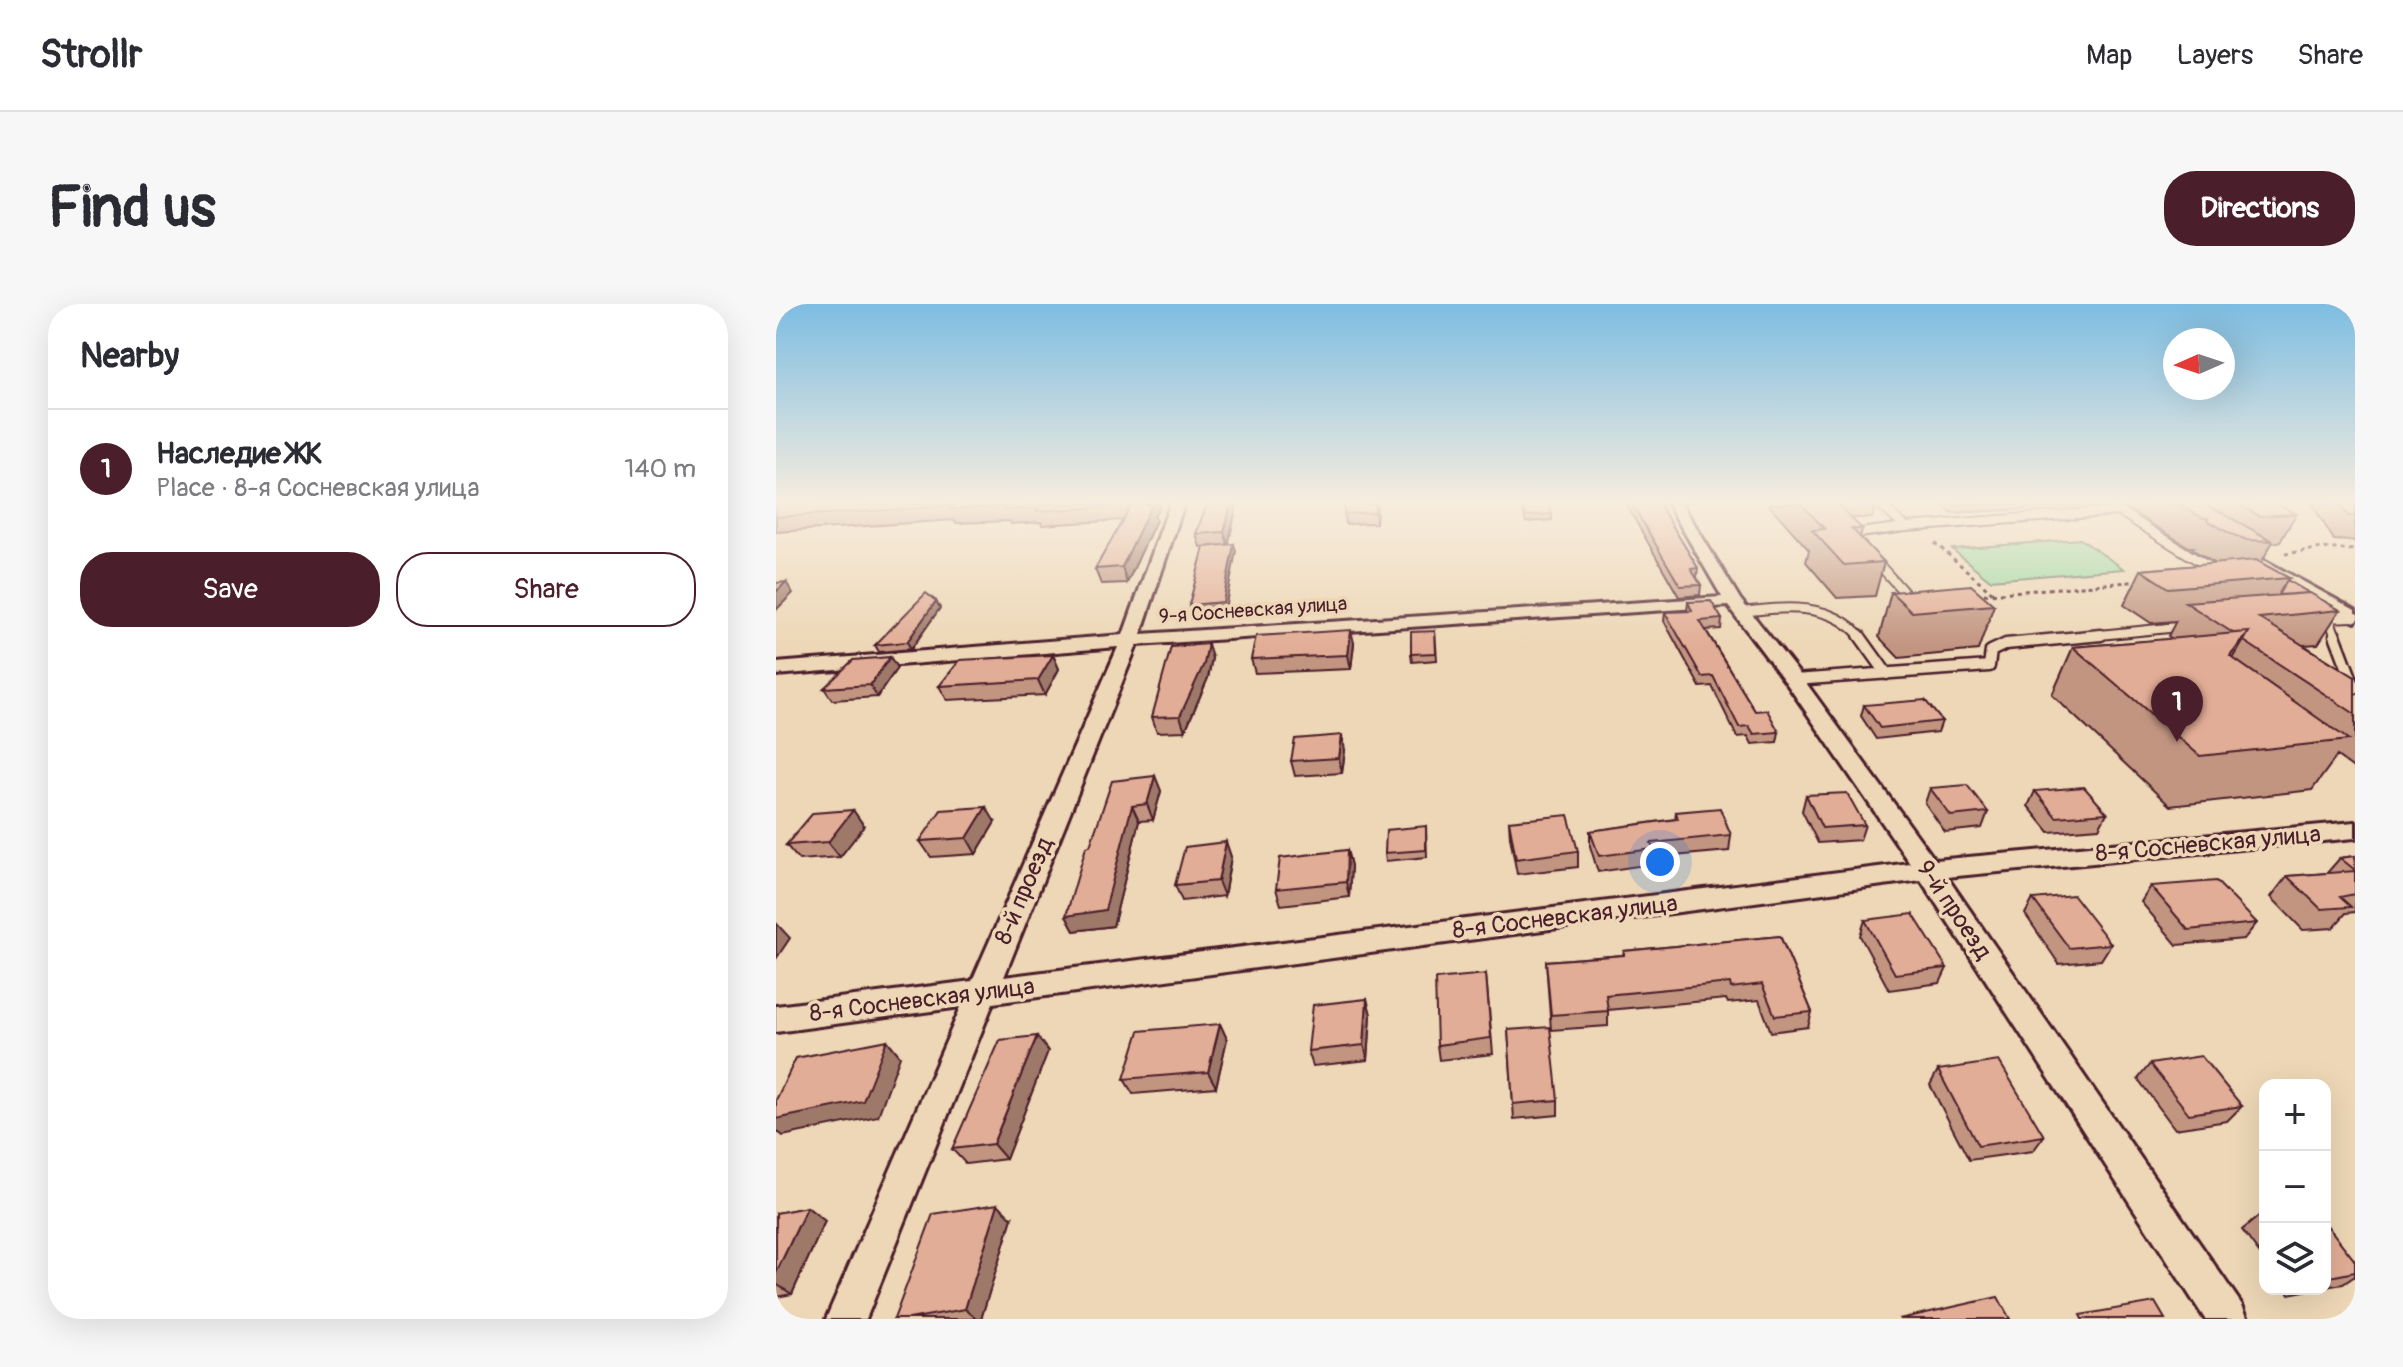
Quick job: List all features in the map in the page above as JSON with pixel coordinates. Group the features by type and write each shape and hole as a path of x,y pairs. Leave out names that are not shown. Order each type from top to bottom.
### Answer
{"street":[{"name":"8-й проезд","path":"846,1319 1130,640 1161,551"},
{"name":"9-й проезд","path":"1704,551 1737,606 1794,680 1928,870 2228,1319"},
{"path":"2246,556 2278,578 2355,617"},
{"name":"9-я Сосневская улица","path":"776,669 1130,640 1737,606"},
{"name":"8-я Сосневская улица","path":"776,1019 1928,870 2355,830"}],"lane":[{"path":"1867,551 1911,600"},
{"path":"2183,551 2212,570 2230,577"},
{"path":"1737,606 1816,610 1847,622 1887,674"},
{"path":"2314,618 2355,617"},
{"path":"2329,618 2355,688"},
{"path":"1794,680 1989,666 1991,651 2006,644 2194,626"}],"path":[{"path":"1942,551 1993,593"},
{"path":"2246,556 2290,551"},
{"path":"1966,596 2143,581"}],"green space":[{"path":"1955,551 2098,551 2124,569 1990,580"}],"building":[{"path":"1105,551 1129,551 1122,567 1095,569"},
{"path":"1203,551 1233,551 1223,602 1189,605"},
{"path":"1660,551 1688,551 1698,568 1691,569 1701,585 1680,586"},
{"path":"1832,551 1874,551 1884,562 1844,565"},
{"path":"2256,560 2289,578 2168,588 2141,570"},
{"path":"2287,580 2309,593 2278,595"},
{"path":"786,582 776,592 776,583"},
{"path":"1971,585 1994,605 1912,612 1891,592"},
{"path":"926,593 936,601 907,642 875,645"},
{"path":"2310,593 2340,610 2259,618 2355,677 2355,714 2244,641 2249,632 2233,633 2185,602"},
{"path":"1711,601 1722,619 1700,621 1755,711 1767,710 1779,732 1754,734 1749,726 1739,727 1713,676 1702,677 1665,612 1692,611 1688,602"},
{"path":"1351,630 1348,655 1251,659 1256,636"},
{"path":"1435,631 1436,653 1411,654 1411,632"},
{"path":"2249,632 2230,656 2349,740 2200,756 2073,647"},
{"path":"1208,644 1204,664 1180,716 1152,717 1171,647"},
{"path":"1053,655 1038,680 939,686 960,660"},
{"path":"890,657 870,685 824,688 853,660"},
{"path":"1925,700 1942,721 1880,728 1864,705"},
{"path":"1342,735 1339,758 1291,761 1295,739"},
{"path":"1155,776 1147,804 1132,806 1105,910 1066,916 1086,847 1090,846 1112,781"},
{"path":"1967,785 1988,812 1951,816 1930,788"},
{"path":"2084,787 2107,813 2056,817 2035,791"},
{"path":"1847,793 1865,825 1822,828 1806,795"},
{"path":"986,807 967,838 920,841 941,810"},
{"path":"1720,808 1731,835 1651,843 1653,849 1599,856 1590,831 1678,819 1676,812"},
{"path":"853,810 828,842 786,845 813,813"},
{"path":"1568,815 1578,851 1516,859 1509,821"},
{"path":"1426,826 1426,850 1385,853 1386,830"},
{"path":"1226,842 1218,881 1175,885 1185,847"},
{"path":"1347,850 1346,882 1276,889 1280,858"},
{"path":"2355,856 2355,870 2340,858"},
{"path":"2355,871 2355,894 2340,897 2351,907 2321,909 2287,876"},
{"path":"2216,881 2257,923 2188,930 2151,886"},
{"path":"2073,895 2111,944 2069,948 2033,899"},
{"path":"1913,914 1947,968 1895,974 1865,920"},
{"path":"1780,936 1812,1012 1775,1016 1762,984 1731,988 1730,983 1606,995 1608,1011 1551,1015 1546,961"},
{"path":"1486,974 1491,1038 1437,1045 1435,979"},
{"path":"1367,999 1364,1045 1308,1051 1313,1005"},
{"path":"1220,1024 1208,1072 1124,1079 1139,1031"},
{"path":"1550,1027 1558,1100 1513,1104 1508,1030"},
{"path":"1037,1036 993,1144 952,1149 1000,1040"},
{"path":"887,1040 863,1101 776,1119 776,1100 796,1058"},
{"path":"2201,1056 2242,1106 2189,1114 2150,1064"},
{"path":"1999,1061 2044,1136 1978,1146 1938,1070"},
{"path":"998,1204 965,1309 894,1319 933,1214"},
{"path":"807,1207 776,1273 776,1213"},
{"path":"2331,1231 2355,1261 2355,1272 2331,1277"},
{"path":"1998,1297 2010,1319 1899,1319"},
{"path":"2155,1302 2165,1319 2082,1319 2080,1315"}],"place":[{"name":"Наследие ЖК","path":"2177,742"}]}
